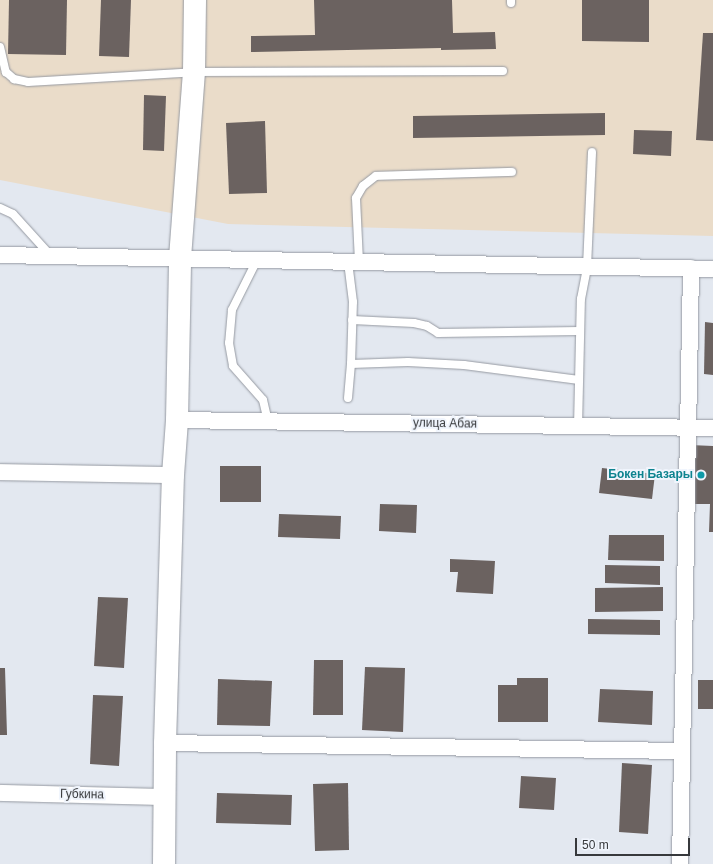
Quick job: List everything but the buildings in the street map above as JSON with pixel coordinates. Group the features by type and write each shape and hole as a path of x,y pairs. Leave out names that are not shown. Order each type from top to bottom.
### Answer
{"street":[{"path":"164,864 165,743 173,475 177,420 180,258 194,72 195,0"},
{"path":"0,255 713,269"},
{"path":"680,864 691,268"},
{"name":"улица Абая","path":"177,420 713,428"},
{"path":"0,472 173,475"},
{"path":"165,743 682,751"},
{"name":"Губкина","path":"0,793 164,797"}],"lane":[{"path":"0,47 6,72 14,79 28,82 194,72 502,71"},
{"path":"578,427 581,299 587,267 592,152"},
{"path":"348,398 351,364 356,198 363,186 376,176 512,172"},
{"path":"0,208 13,214 51,256"},
{"path":"257,260 232,310 229,342 233,366 262,400 268,421"},
{"path":"352,320 414,323 427,326 438,333 580,330"},
{"path":"351,364 408,362 464,365 579,380"}],"shaded area":[{"path":"0,0 713,0 713,236 228,224 0,180"}],"place":[{"name":"Бокен Базары","path":"701,475"}]}
